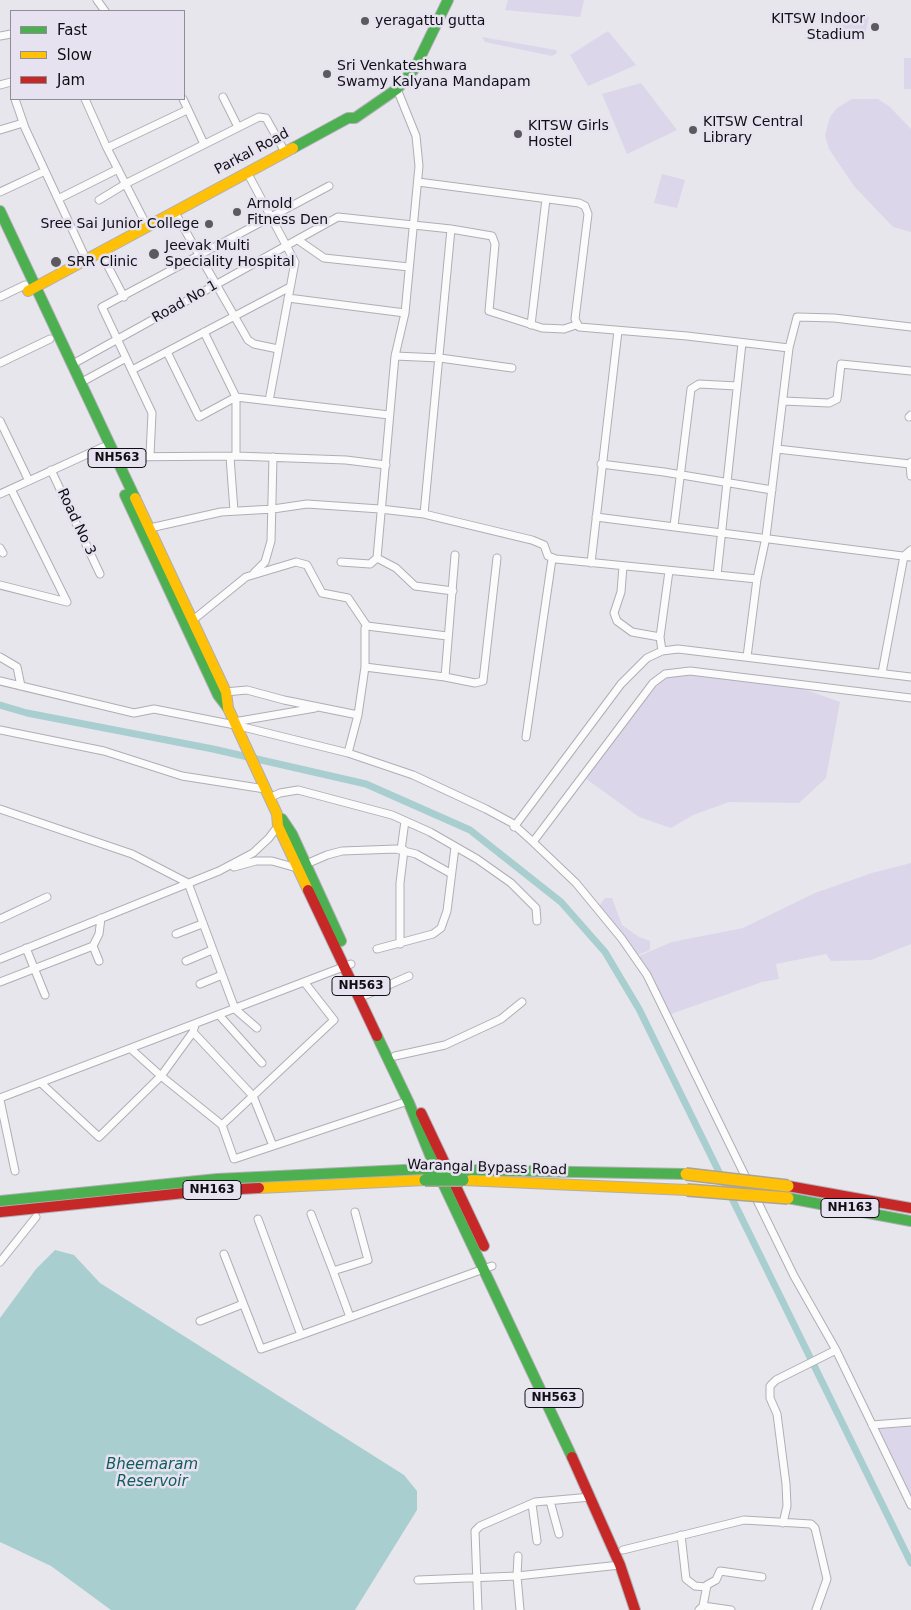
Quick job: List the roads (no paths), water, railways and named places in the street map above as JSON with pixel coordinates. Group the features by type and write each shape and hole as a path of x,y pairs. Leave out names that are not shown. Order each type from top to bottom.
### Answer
{"main road":[{"name":"Parkal Road","path":"29,287 86,259 348,118 355,118 397,89 414,68 448,0"},
{"name":"NH563","path":"0,210 50,339 222,694"},
{"name":"NH563","path":"0,230 80,383 193,620 235,726 265,789 277,820 292,834 302,867 408,1101 432,1160 489,1267 624,1550 644,1610"},
{"name":"NH563","path":"348,966 366,995 395,1056 591,1497 620,1565 635,1610"},
{"name":"Warangal Bypass Road","path":"0,1201 217,1179 424,1174 686,1174 788,1186 911,1208"},
{"name":"Warangal Bypass Road","path":"0,1212 94,1204 204,1191 424,1174"},
{"name":"Warangal Bypass Road","path":"466,1175 788,1198 911,1221"}],"street":[{"path":"341,562 370,564 377,558 395,356 405,313 418,182 416,136 397,89"},
{"path":"224,97 238,127"},
{"path":"15,100 23,123 86,259"},
{"path":"85,100 107,148 127,183 147,226"},
{"path":"183,100 204,144"},
{"path":"107,148 187,110"},
{"path":"99,200 127,183 259,117 266,118 285,152"},
{"path":"0,130 23,123"},
{"path":"58,199 118,169"},
{"path":"0,192 45,172"},
{"path":"247,172 295,262 269,401"},
{"path":"418,182 579,203 585,206 588,211 575,319 576,325"},
{"path":"150,455 152,413 102,308 329,186"},
{"path":"546,199 530,325 553,329 576,325 583,328 789,348"},
{"path":"174,211 248,340 254,344 278,349"},
{"name":"Road No 1","path":"71,365 338,217 450,229 494,238 489,311 530,325"},
{"path":"424,514 440,358 450,229"},
{"path":"298,240 324,258 409,267"},
{"path":"100,251 124,297"},
{"name":"Parkal Road","path":"0,297 29,287"},
{"path":"132,370 290,287"},
{"path":"288,298 405,313"},
{"path":"747,657 757,579 766,537 789,348 797,317 834,318 911,327"},
{"path":"591,562 618,331"},
{"path":"204,332 236,397 233,456 234,511"},
{"path":"0,363 50,339"},
{"path":"717,575 742,342"},
{"path":"167,352 199,417 236,397 389,415"},
{"path":"395,356 440,358 512,368"},
{"path":"80,383 126,358"},
{"path":"783,401 829,403 838,399 841,364 911,371"},
{"path":"674,526 691,388 699,384 737,386"},
{"path":"0,421 29,481"},
{"path":"0,494 103,447"},
{"path":"777,449 910,463 911,476"},
{"path":"116,457 150,455 273,457 346,460 386,465"},
{"path":"193,620 252,575 265,562 268,555 273,509 273,457"},
{"path":"601,464 772,490"},
{"name":"Road No 3","path":"52,470 100,574"},
{"path":"0,585 67,602 12,489"},
{"path":"150,528 234,511 273,509 307,504 424,514 541,543 552,559 526,737"},
{"path":"596,517 766,537 907,557"},
{"path":"882,673 907,557 911,550"},
{"path":"445,676 455,555"},
{"path":"377,558 396,568 415,586 453,591"},
{"path":"365,667 445,676 475,683 484,678 497,558"},
{"path":"552,559 757,579"},
{"path":"252,575 288,563 303,562 311,570 319,590 348,598 368,626 447,636"},
{"path":"623,566 621,592 614,613 617,620 637,634 660,637"},
{"path":"662,650 660,637 669,571"},
{"path":"348,753 358,715 365,667 365,637 368,626"},
{"path":"514,827 621,684 646,658 662,650 678,649 911,677"},
{"path":"0,656 17,667 20,686"},
{"path":"533,842 653,683 665,674 690,671 911,698"},
{"path":"0,681 134,713 154,709 348,753 414,775 486,809 533,842 576,883 622,939 647,976 794,1276 836,1350 911,1504"},
{"path":"222,694 247,690 358,715"},
{"path":"235,726 319,706"},
{"path":"0,730 104,751 182,776 280,793 298,790 392,816 455,847 511,883 536,908 537,921"},
{"path":"0,809 132,854 188,883 235,1009 257,1028"},
{"path":"219,871 253,853 269,838 277,820"},
{"path":"400,944 400,883 405,821"},
{"path":"377,949 433,934 445,923 450,872 455,847"},
{"path":"0,959 219,871 256,861 279,862 302,867 326,855 342,851 402,850 416,854 450,872"},
{"path":"0,919 47,897"},
{"path":"99,961 94,946 99,934 101,918"},
{"path":"176,934 202,924"},
{"path":"0,982 94,946"},
{"path":"26,948 44,995"},
{"path":"186,961 212,950"},
{"path":"15,1170 0,1099 131,1049 194,1028 235,1009 348,966"},
{"path":"200,984 222,975"},
{"path":"366,995 409,976"},
{"path":"222,1125 334,1020 305,983"},
{"path":"395,1056 453,1042 501,1019 522,1002"},
{"path":"219,1016 262,1063"},
{"path":"194,1028 253,1096 273,1146"},
{"path":"40,1083 99,1138 160,1076 194,1028"},
{"path":"131,1049 160,1076 222,1125 234,1159 408,1101"},
{"path":"333,1271 368,1260 355,1212"},
{"path":"310,1214 350,1317"},
{"path":"0,1262 36,1216"},
{"path":"258,1219 301,1335"},
{"path":"224,1254 262,1349 489,1267"},
{"path":"200,1321 243,1304"},
{"path":"783,1523 787,1506 786,1484 777,1414 769,1390 776,1380 836,1350"},
{"path":"872,1425 911,1422"},
{"path":"478,1610 475,1531 480,1526 532,1504 591,1497"},
{"path":"550,1501 559,1534"},
{"path":"532,1504 537,1541"},
{"path":"624,1550 744,1520 811,1524 815,1528 827,1579 816,1610"},
{"path":"682,1535 686,1579 695,1586 706,1587"},
{"path":"518,1556 517,1576 520,1610"},
{"path":"418,1580 517,1576 620,1565"},
{"path":"731,1610 701,1608 708,1584 716,1580 722,1571 762,1577"}],"water":[{"name":"Bheemaram Reservoir","path":"55,1250 74,1255 100,1283 404,1475 417,1491 417,1510 355,1610 111,1610 51,1566 0,1542 0,1318 36,1269"}],"waterway":[{"path":"0,705 27,713 213,749 366,784 470,830 561,902 605,952 639,1009 911,1563"}],"place":[{"name":"yeragattu gutta","path":"365,21"},
{"name":"KITSW Indoor Stadium","path":"875,27"},
{"name":"Sri Venkateshwara Swamy Kalyana Mandapam","path":"327,74"},
{"name":"KITSW Central Library","path":"693,130"},
{"name":"KITSW Girls Hostel","path":"518,134"},
{"name":"Arnold Fitness Den","path":"237,212"},
{"name":"Sree Sai Junior College","path":"209,224"},
{"name":"Jeevak Multi Speciality Hospital","path":"154,254"},
{"name":"SRR Clinic","path":"56,262"}]}
